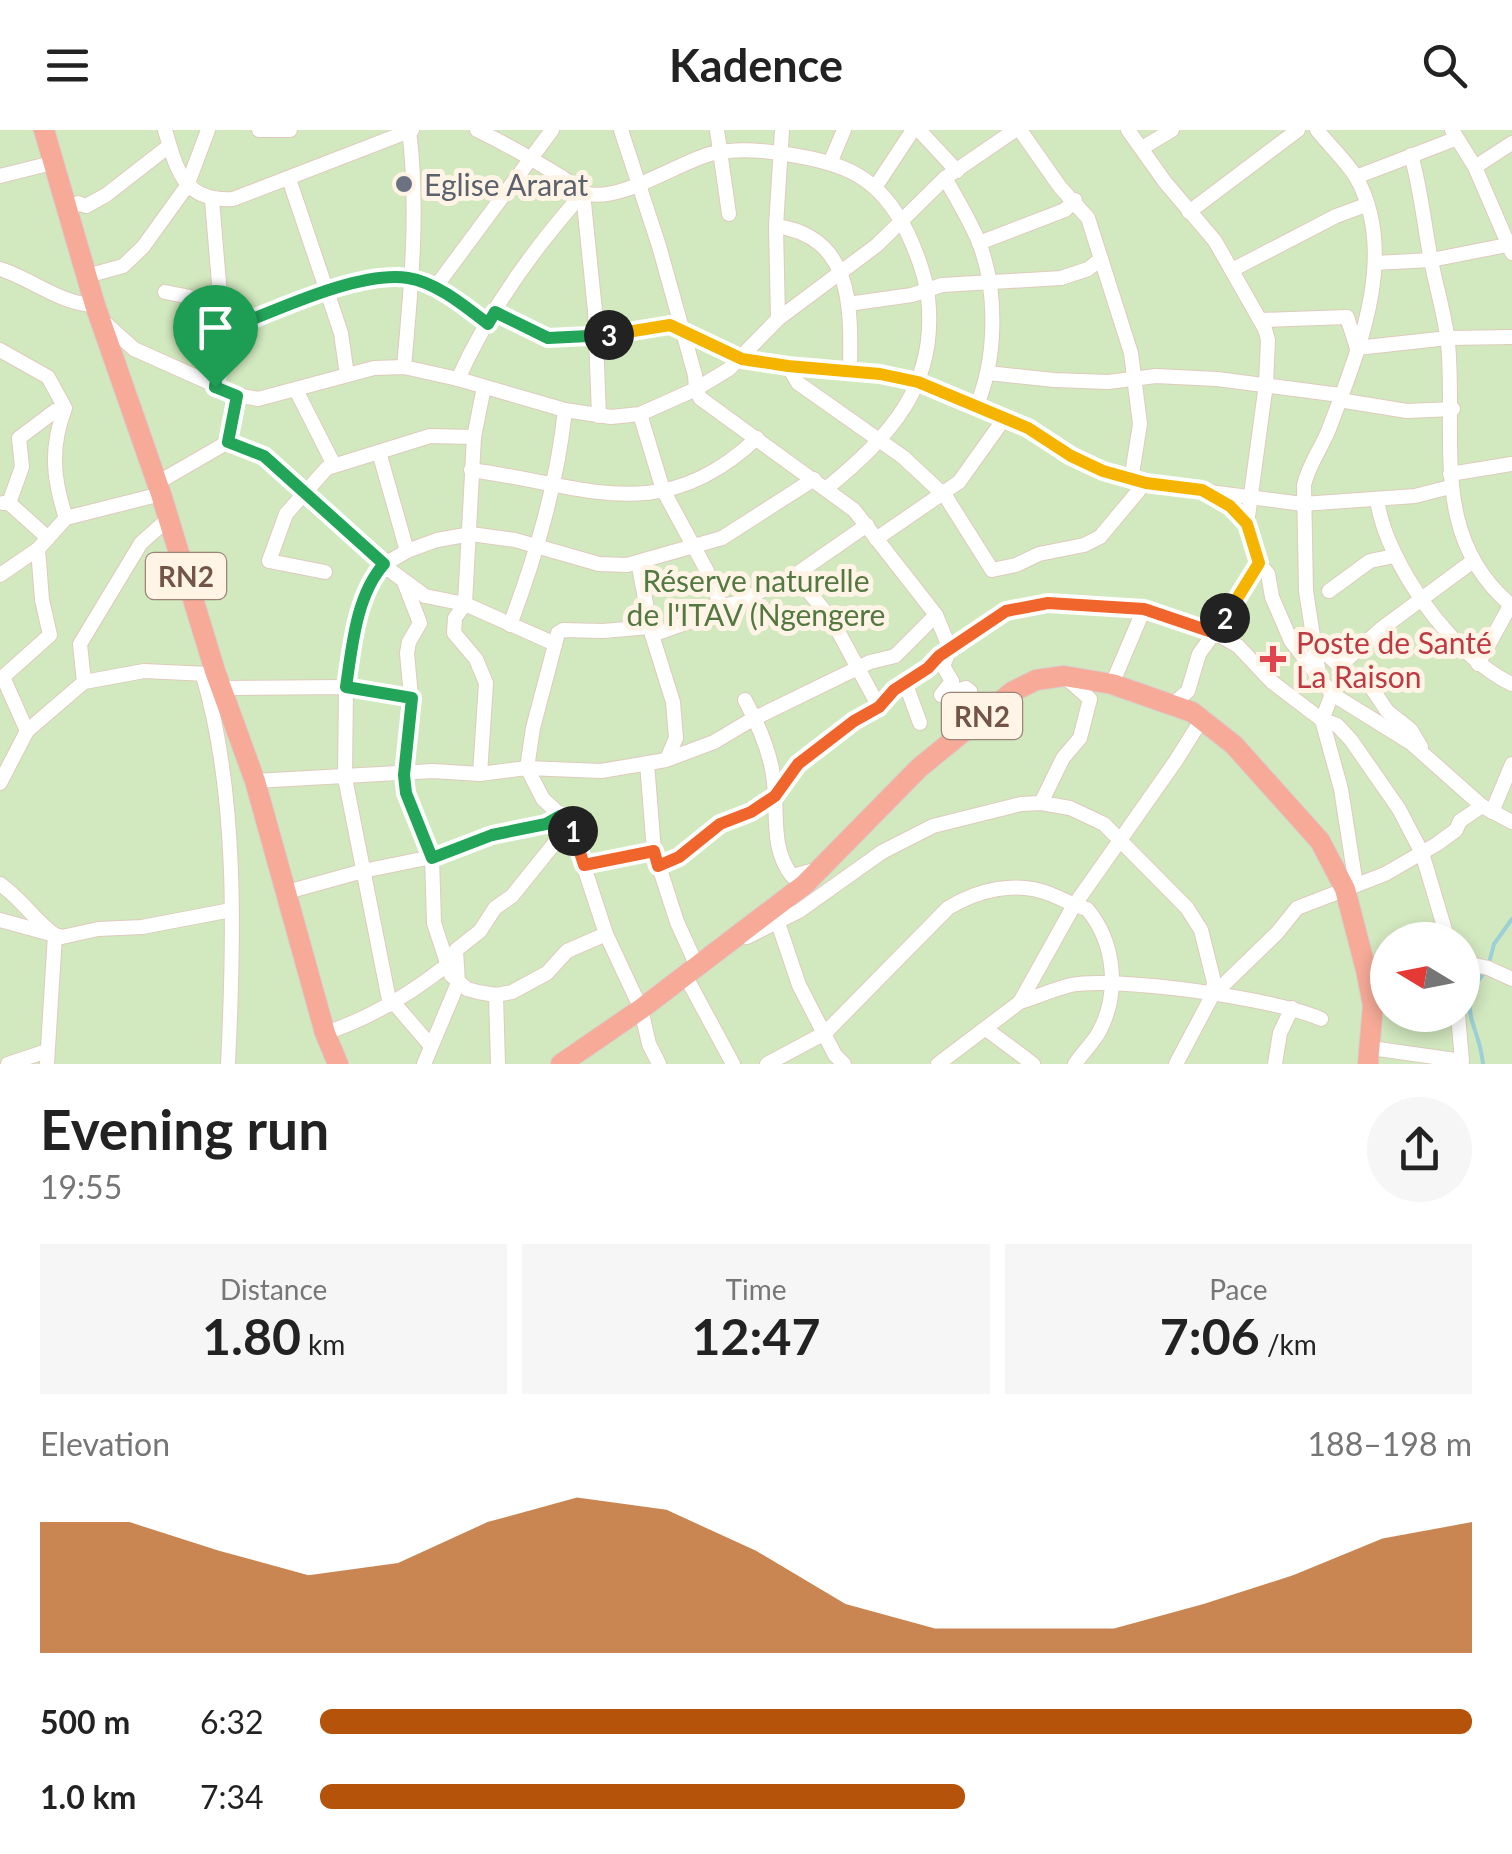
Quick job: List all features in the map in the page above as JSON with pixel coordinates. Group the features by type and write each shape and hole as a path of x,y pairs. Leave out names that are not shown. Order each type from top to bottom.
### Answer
{"highway":[{"name":"RN2","path":"44,130 87,276 159,488 213,678 255,781 324,1033 337,1064"},
{"name":"RN2","path":"571,1061 768,914 951,742 1026,684 1045,677 1112,684 1202,718 1234,746 1320,841 1350,887 1370,948"}],"street":[{"path":"165,130 187,186 212,200 233,199 410,130 414,179 412,278 404,367"},
{"path":"87,276 123,266 157,231 187,186 208,130"},
{"path":"259,130 290,130"},
{"path":"431,1046 392,1004 345,778 346,687 361,609 374,575 384,564 407,551 471,534 539,546 599,564 638,562 722,538 820,484 878,440 905,410 918,382 930,326 927,290 916,251 900,219 876,186 848,168 780,153 720,152 675,166 612,194 583,192 477,130"},
{"path":"434,289 552,130"},
{"path":"621,130 700,398 854,510 936,615 950,650 943,666 952,681 940,695 966,688 970,691 951,742"},
{"path":"717,130 729,214"},
{"path":"778,319 776,226 782,130"},
{"path":"830,163 844,130"},
{"path":"876,186 916,130 951,175 979,244 988,282 988,373 976,407"},
{"path":"0,269 31,280 75,305 99,312 134,349 237,396 258,398 374,368 404,367 565,410 599,416 640,414 696,389 742,359 778,319 877,245 900,219 951,175 1018,130 1060,188 1088,218 1131,353 1140,424 1138,482 1100,537 992,570 955,507 903,458 798,383 788,366"},
{"path":"1128,130 1215,241 1268,340 1266,384 1247,524 1291,641 1332,694 1412,743 1487,809 1512,822"},
{"path":"1142,148 1172,130"},
{"path":"1189,212 1298,130"},
{"path":"1317,130 1356,178 1366,205 1375,263 1367,316 1323,444 1308,468 1303,504 1306,591 1319,679"},
{"path":"1356,178 1454,134 1475,167 1509,249 1375,263"},
{"path":"1475,167 1512,143"},
{"path":"68,212 78,203 86,206 106,194 170,146"},
{"path":"1411,155 1448,338 1452,409 1450,481 1464,545 1490,585 1511,606 1478,664"},
{"path":"0,176 56,162"},
{"path":"289,179 328,291 347,374"},
{"path":"458,379 492,318 553,226 583,192"},
{"path":"583,192 599,416"},
{"path":"212,200 223,331 215,387"},
{"path":"979,244 1064,210 1075,200"},
{"path":"1232,270 1336,216 1366,205"},
{"path":"776,226 811,235 842,272 848,304 850,371"},
{"path":"848,304 988,282 1062,278 1088,269 1100,259"},
{"path":"223,331 328,291 385,276 412,278 492,318 548,338 596,337 664,324 742,359 918,382 1039,434 1071,456 1138,482 1303,504 1415,496 1450,481 1512,464"},
{"path":"164,292 220,303"},
{"path":"1260,320 1367,316"},
{"path":"1347,317 1357,348"},
{"path":"1357,348 1448,338 1512,338"},
{"path":"0,350 48,377 65,408 52,470 66,518"},
{"path":"988,373 1054,380 1156,376 1266,384 1406,411 1452,409"},
{"path":"480,774 486,683 476,659 454,633 456,618 465,604 471,470 484,387"},
{"path":"296,390 334,465"},
{"path":"0,575 43,544 66,518 159,488 228,442 237,396"},
{"path":"510,625 539,546 560,458 565,410"},
{"path":"26,732 3,677 50,636 42,600 43,544 4,503 22,467 19,438 55,411 63,414"},
{"path":"640,414 663,490 707,571 721,606"},
{"path":"876,539 958,482 1004,419"},
{"path":"325,572 270,562 286,514 304,490 334,465 430,436 474,438"},
{"path":"471,470 598,493 663,490 713,474 758,438"},
{"path":"228,442 264,456 404,582 430,599 465,604 555,644"},
{"path":"379,452 407,551"},
{"path":"1202,490 1230,506 1247,524"},
{"path":"1377,499 1394,556 1424,600 1462,650 1512,684"},
{"path":"84,682 80,644 141,543 168,519"},
{"path":"659,1064 565,820 543,799 527,768 533,728 558,633 651,631 689,622 795,575 867,526"},
{"path":"1329,591 1370,561 1394,556"},
{"path":"638,562 651,631 673,702 676,738 666,760"},
{"path":"1314,642 1337,664 1343,663 1381,629 1473,562"},
{"path":"1173,704 1188,691 1198,654 1259,563"},
{"path":"795,575 832,620 879,707"},
{"path":"404,582 420,623 407,653 412,698 404,775 406,793 432,858 434,923 447,965 458,983 496,995 528,984 547,973 566,951 606,934"},
{"path":"584,865 679,857 720,824 751,812 775,796 798,764 1006,611 1032,605 1070,604 1144,609 1215,633 1238,646 1272,682 1322,720 1337,725 1352,740 1399,809 1422,853 1443,922"},
{"path":"1112,684 1144,609"},
{"path":"255,781 433,771 480,774 527,768 602,771 666,760 714,742 858,668 895,656 936,615"},
{"path":"1343,663 1350,678 1369,684 1387,711 1411,730 1428,758"},
{"path":"0,783 26,732 84,682 144,672 346,687 412,698"},
{"path":"1041,803 1063,758 1080,738 1090,699 1064,676"},
{"path":"213,678 231,910 228,1064"},
{"path":"905,682 920,723"},
{"path":"1332,694 1322,720 1344,801 1350,887"},
{"path":"745,700 771,764 775,830 790,874 820,868"},
{"path":"1020,1002 1073,907 1202,718"},
{"path":"647,764 656,858 691,971 733,1064"},
{"path":"1176,1064 1212,996 1278,933 1297,908 1385,874 1422,853 1487,809 1512,764"},
{"path":"720,949 799,912 882,852 934,826 1002,808 1041,803 1070,808 1104,824 1187,908 1201,930 1213,970 1212,996"},
{"path":"286,892 432,858 492,835 565,820"},
{"path":"424,1064 458,983 454,958 460,944 480,931 495,908 512,896 565,820"},
{"path":"0,884 55,936"},
{"path":"767,1064 825,1033 948,908 967,896 1032,888 1086,909 1104,934 1112,985 1099,1032 1075,1064"},
{"path":"1,920 22,902"},
{"path":"1,920 55,936 142,927 231,910"},
{"path":"778,923 799,986 834,1055 844,1064"},
{"path":"8,1064 47,1058 55,936"},
{"path":"324,1033 392,1004 447,965"},
{"path":"1480,966 1512,979"},
{"path":"938,1064 1020,1002 1072,985 1112,985 1212,996 1292,1008 1321,1019"},
{"path":"496,995 498,1064"},
{"path":"1275,1064 1280,1033 1292,1008"},
{"path":"986,1030 1033,1064"},
{"path":"1370,1056 1462,1062 1459,1032"}],"green space":[{"name":"Réserve naturelle de l'ITAV (Ngengere","path":"0,130 1512,130 1512,1064 0,1064"}],"waterway":[{"path":"1489,963 1494,944 1512,919"},
{"path":"1483,1064 1470,1007 1485,971"}],"place":[{"name":"Eglise Ararat","path":"404,184"},
{"name":"Poste de Santé La Raison","path":"1273,659"}],"route":[{"path":"385,276 412,278 488,324 495,312 548,338 596,337 664,324 742,359 880,374 918,382 1028,428 1103,471 1155,485 1202,490 1242,516 1259,563 1215,633 1144,609 1048,603 1006,611 939,656 894,690 879,707 798,764 775,796 751,812 720,824 679,857 658,866 654,851 584,865 570,824 560,816 546,824 492,835 432,858 406,793 404,775 412,698 346,687 361,609 374,575 384,564 264,456 228,442 237,396 215,387 223,331 328,291 385,276"}]}
